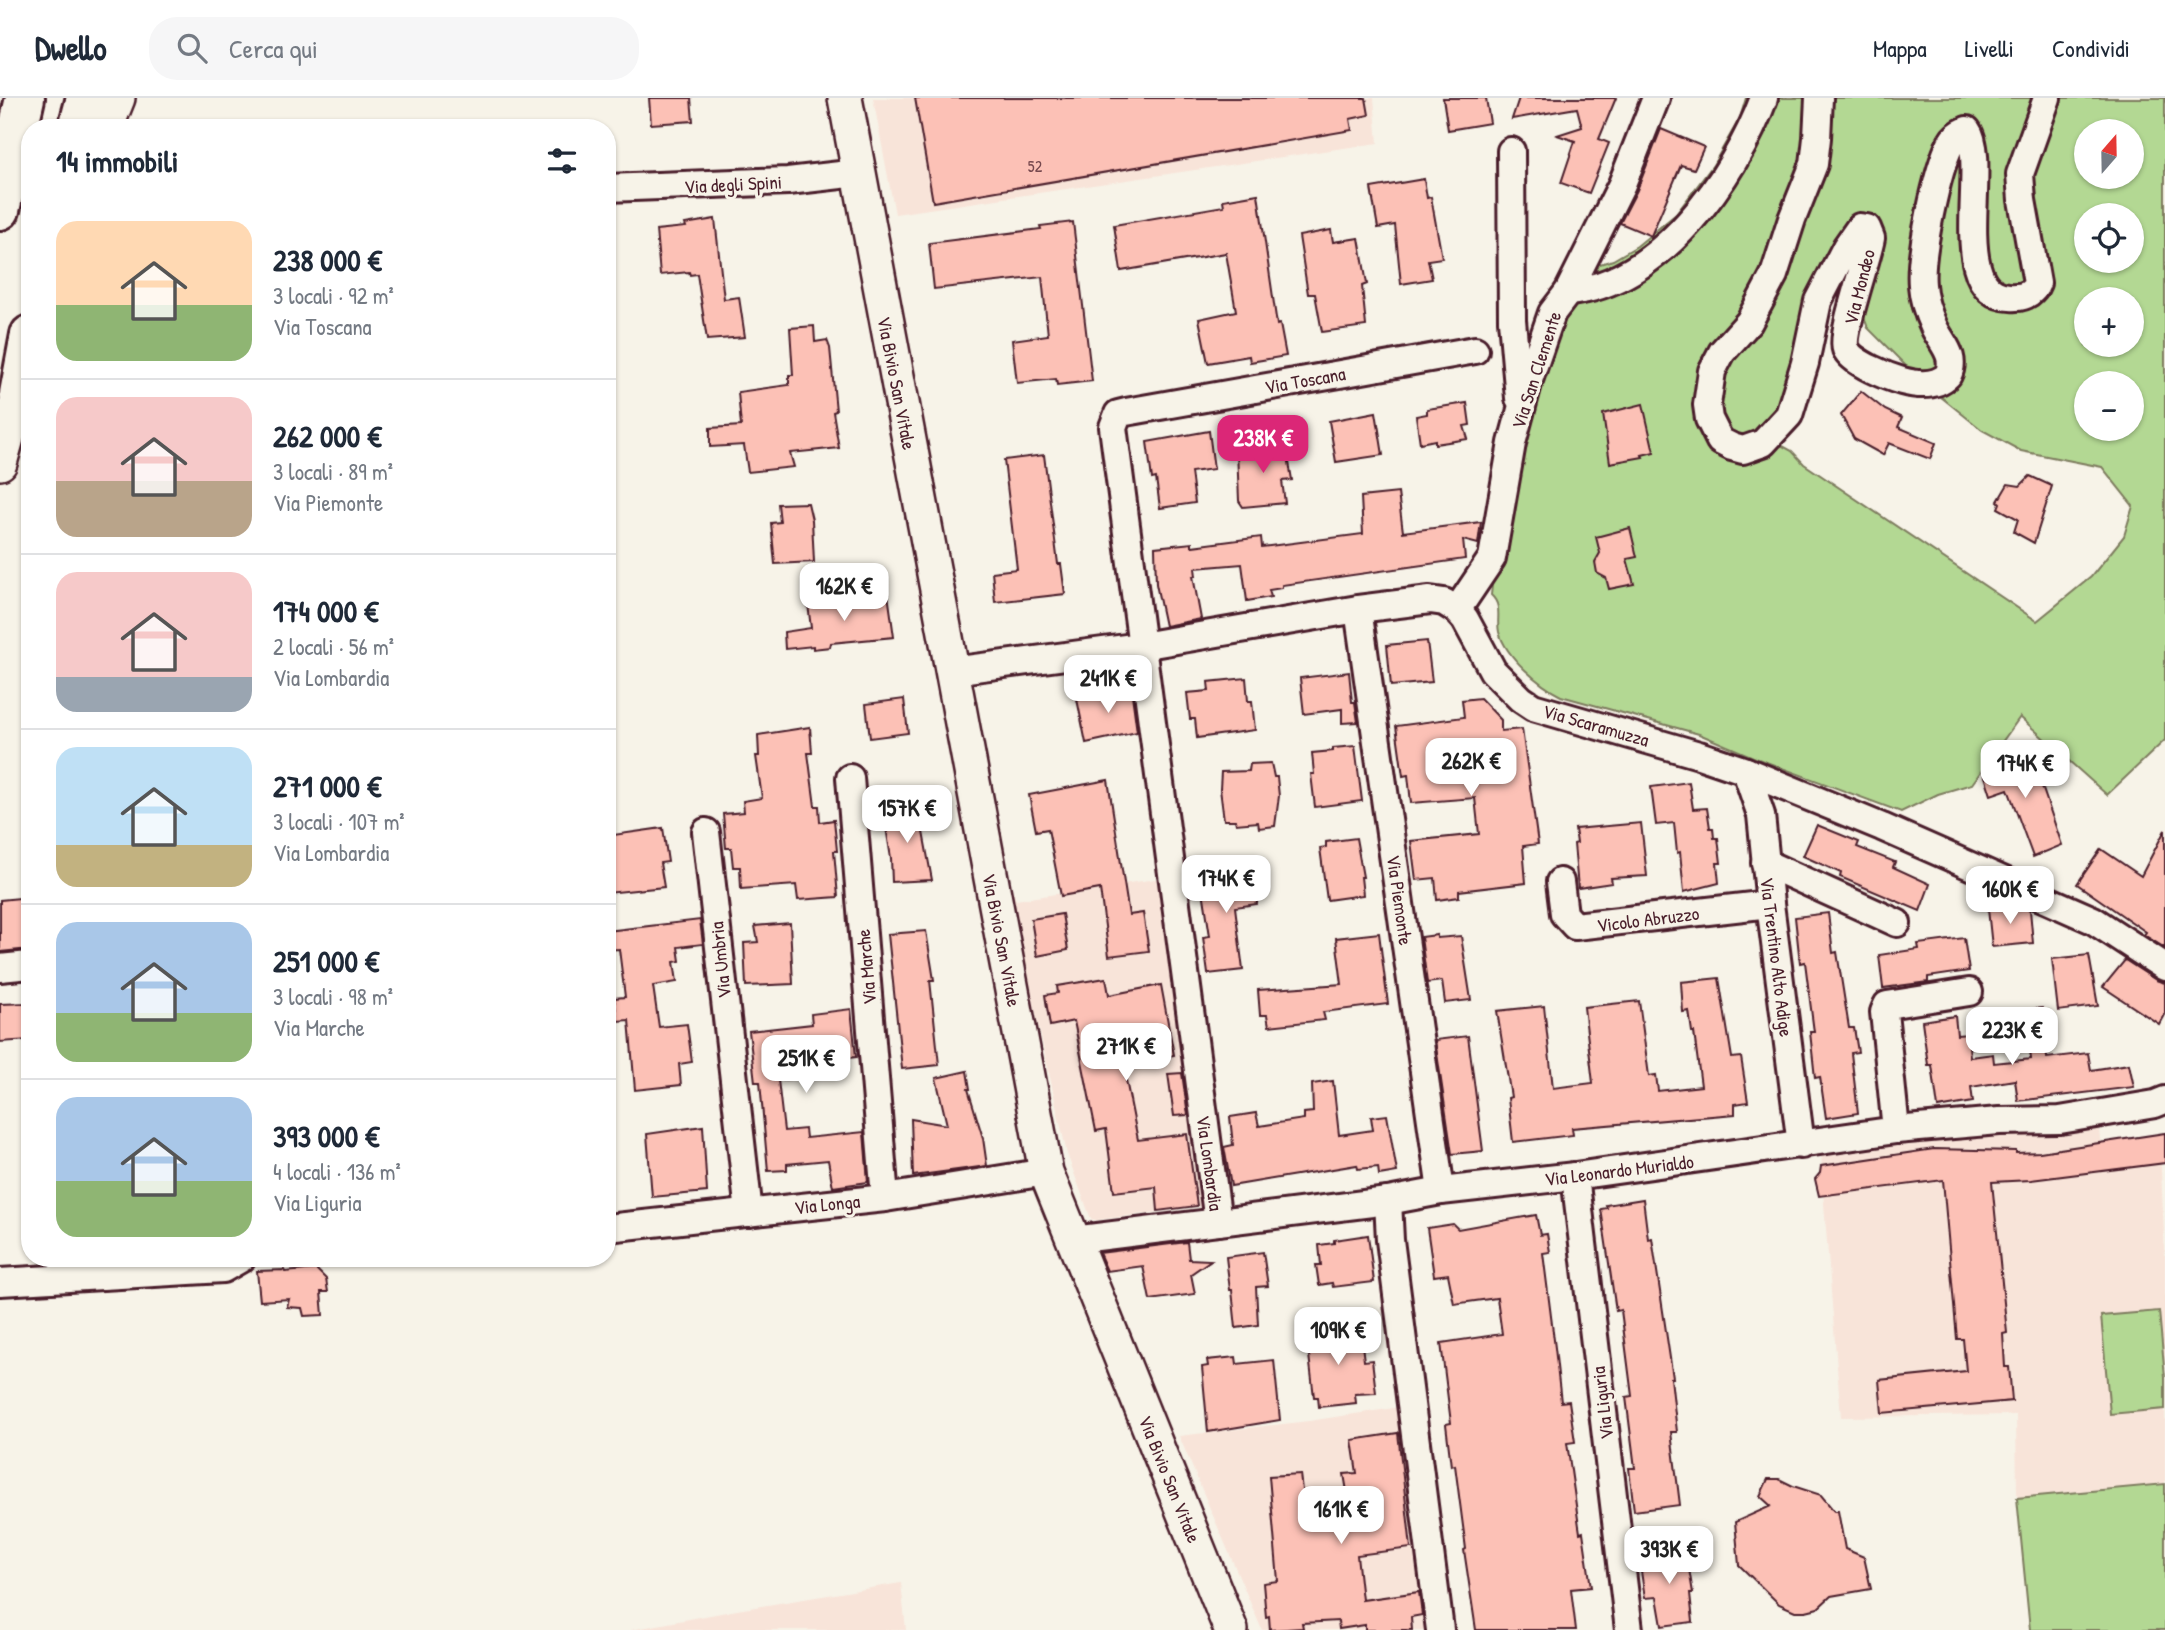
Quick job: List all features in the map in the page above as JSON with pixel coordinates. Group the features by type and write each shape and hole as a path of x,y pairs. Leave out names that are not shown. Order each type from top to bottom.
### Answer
{"highway":[{"path":"0,210 25,98"},
{"path":"80,119 86,98"},
{"path":"19,394 21,383"}],"main road":[{"path":"110,119 118,98"},
{"name":"Via Bivio San Vitale","path":"845,98 1046,1172 1231,1630"},
{"path":"0,463 21,387"}],"street":[{"path":"1568,292 1586,290 1630,272 1678,237 1722,178 1754,125 1764,98"},
{"name":"Via Mondeo","path":"1819,98 1814,164 1774,275 1749,322 1722,352 1712,371 1707,405 1709,419 1720,441 1743,450 1763,443 1789,415 1805,363 1818,301 1846,247 1860,227 1867,228 1871,238 1851,316 1845,345 1847,352 1870,368 1909,383 1930,384 1948,376 1951,357 1932,321 1922,285 1922,272 1925,241 1939,176 1951,142 1967,130 1976,155 1973,239 1980,276 2000,295 2016,297 2035,288 2037,283 2020,174 2047,98"},
{"name":"Via San Clemente","path":"1457,610 1492,558 1520,410 1552,313 1568,292 1622,184 1652,102"},
{"path":"1511,151 1512,320 1520,410"},
{"name":"Via degli Spini","path":"616,188 788,181 858,173"},
{"name":"Via Toscana","path":"1141,646 1113,427 1118,414 1475,350"},
{"path":"952,671 1141,646 1358,609 1430,600 1444,602 1457,610"},
{"name":"Via Piemonte","path":"1358,609 1441,1191"},
{"name":"Via Scaramuzza","path":"1457,610 1465,619 1493,671 1533,707 1746,771 2062,904 2108,928 2165,967"},
{"name":"Via Lombardia","path":"1141,646 1218,1222"},
{"name":"Via Trentino Alto Adige","path":"1746,771 1761,815 1801,1145"},
{"name":"Via Marche","path":"850,778 884,1198"},
{"name":"Via Umbria","path":"706,832 748,1213"},
{"path":"1765,863 1897,923"},
{"name":"Vicolo Abruzzo","path":"1560,882 1564,914 1575,926 1770,904"},
{"path":"0,968 21,966"},
{"path":"1896,1130 1884,1012 1887,1005 1969,992"},
{"name":"Via Leonardo Murialdo","path":"1073,1240 1388,1201 1441,1191 1575,1176 1896,1130 1999,1121 2060,1120 2165,1100"},
{"name":"Via Longa","path":"616,1227 884,1198 1046,1172"},
{"name":"Via Liguria","path":"1575,1176 1629,1630"},
{"path":"1388,1201 1390,1240 1440,1630"},
{"path":"0,1282 226,1267"}],"shaded area":[{"path":"873,98 1374,98 1378,143 895,214"},
{"path":"1169,877 1211,1205 1091,1219 1067,1154 1024,960 1012,888 1016,900"},
{"path":"1920,1128 2099,1130 2102,1156 2160,1148 2165,1256 2165,1484 2017,1498 2016,1415 1841,1417 1821,1139"},
{"path":"1407,1406 1435,1630 1262,1630 1179,1436"},
{"path":"901,1583 906,1630 631,1630 737,1610"}],"green space":[{"path":"1746,98 2165,98 2165,740 2107,795 2020,717 1972,784 1938,794 1901,812 1699,734 1561,696 1524,669 1509,651 1499,632 1497,604 1491,595 1501,501 1549,327 1593,266 1613,260 1637,246 1676,214 1713,165 1740,118","holes":["1843,262 1868,328 1920,380 1982,430 2021,451 2102,467 2133,506 2124,536 2091,577 2037,621 1804,464 1792,451 1779,444"]},
{"path":"2159,1311 2165,1409 2110,1414 2101,1316"},
{"path":"2165,1484 2165,1630 2030,1630 2017,1498"}],"building":[{"path":"649,98 691,98 693,121 651,124"},
{"path":"915,98 1366,98 1369,115 1350,119 1352,130 933,202"},
{"path":"1443,98 1486,98 1490,123 1448,130"},
{"path":"1519,98 1616,98 1599,139 1609,143 1589,193 1561,183 1575,141 1557,135 1582,127 1577,108 1512,119"},
{"path":"1661,129 1704,147 1694,169 1681,165 1651,236 1620,223 1637,190"},
{"path":"1424,179 1427,198 1431,197 1442,258 1428,260 1432,279 1401,284 1395,225 1378,228 1371,188"},
{"path":"1258,194 1277,325 1280,324 1286,356 1250,362 1249,356 1208,363 1199,319 1236,311 1226,253 1121,271 1114,225 1224,206 1223,200"},
{"path":"715,219 724,299 739,297 745,337 707,340 697,274 690,275 689,272 660,275 656,230 686,227 685,224"},
{"path":"1073,222 1092,381 1057,385 1056,379 1017,383 1012,340 1048,335 1042,277 934,289 929,243 1041,229 1040,226"},
{"path":"1331,230 1333,242 1359,238 1367,284 1362,286 1366,326 1322,332 1315,294 1308,294 1299,236"},
{"path":"814,326 815,342 827,340 830,348 836,411 833,412 839,448 790,453 794,467 748,472 744,445 710,447 710,428 741,426 738,392 789,385 789,375 793,375 790,328"},
{"path":"1861,391 1885,410 1902,418 1898,427 1936,443 1930,459 1889,443 1883,455 1854,439 1841,415"},
{"path":"1467,403 1470,425 1464,426 1468,439 1435,444 1435,440 1420,443 1416,416 1427,414 1427,409"},
{"path":"1643,404 1654,452 1642,455 1643,457 1610,463 1603,414"},
{"path":"1376,412 1383,455 1336,462 1329,421"},
{"path":"1209,431 1214,469 1191,472 1195,503 1160,508 1156,478 1152,479 1147,442"},
{"path":"1286,444 1292,480 1282,481 1285,503 1243,507 1239,501 1237,450"},
{"path":"1044,455 1058,564 1061,564 1065,594 995,602 992,572 1017,569 1004,460"},
{"path":"2030,476 2052,486 2034,543 2014,532 2018,519 1998,508 1998,501 2008,484 2020,486"},
{"path":"1398,493 1403,532 1481,522 1478,544 1463,540 1465,559 1282,585 1282,588 1269,590 1271,597 1247,601 1242,564 1195,568 1196,576 1193,576 1201,619 1165,626 1156,584 1155,547 1192,543 1192,546 1261,537 1262,547 1363,534 1361,497"},
{"path":"808,503 812,520 814,562 775,564 771,523 780,522 778,504"},
{"path":"1630,528 1637,557 1627,559 1634,584 1609,589 1606,578 1597,573 1595,562 1600,553 1596,537"},
{"path":"888,594 894,637 831,643 830,647 813,649 813,646 785,649 784,632 811,628 808,604"},
{"path":"1427,641 1432,682 1391,686 1387,645"},
{"path":"1349,672 1352,702 1355,702 1358,722 1342,723 1342,709 1304,714 1300,678"},
{"path":"1246,678 1255,730 1197,738 1195,719 1190,719 1187,693 1209,691 1208,682"},
{"path":"1131,687 1137,732 1086,743 1077,699"},
{"path":"1480,698 1501,720 1501,731 1522,729 1538,844 1523,846 1526,883 1459,891 1459,897 1437,900 1435,878 1416,880 1411,841 1479,834 1475,798 1411,803 1408,775 1403,776 1396,726 1464,717 1462,700"},
{"path":"904,699 908,733 870,738 866,704"},
{"path":"810,727 812,753 808,753 815,806 819,806 820,822 834,820 838,897 798,900 796,885 741,889 740,867 733,867 731,848 726,848 723,814 744,812 743,801 762,798 756,756 759,756 758,735"},
{"path":"1355,746 1362,801 1315,807 1311,774 1314,774 1312,753"},
{"path":"1993,753 2012,763 2032,757 2062,845 2033,857 2008,789 1991,795 1983,770"},
{"path":"1271,763 1274,777 1277,777 1279,796 1275,826 1259,828 1258,822 1236,824 1235,820 1224,820 1221,772 1249,771 1250,764"},
{"path":"1108,780 1129,915 1143,913 1149,951 1109,956 1100,889 1061,896 1048,829 1036,831 1029,795"},
{"path":"1689,782 1693,809 1707,808 1710,828 1713,828 1714,838 1718,838 1721,863 1717,863 1719,883 1684,892 1674,823 1656,825 1651,787"},
{"path":"921,806 932,880 892,882 883,809"},
{"path":"1641,823 1647,876 1611,878 1612,883 1578,888 1575,829"},
{"path":"1817,825 1859,842 1857,847 1895,862 1893,867 1930,884 1920,911 1840,877 1841,873 1803,856"},
{"path":"663,828 668,862 660,863 664,887 616,892 616,835"},
{"path":"2165,830 2165,948 2077,884 2101,849 2141,876"},
{"path":"1356,838 1363,877 1363,895 1327,900 1320,848 1326,847 1326,842"},
{"path":"1233,867 1256,868 1257,904 1235,907 1243,970 1208,974 1203,937 1210,936 1200,871"},
{"path":"21,898 21,950 0,952 0,900"},
{"path":"2020,905 2030,910 2033,943 1992,947 1988,909"},
{"path":"1828,913 1833,953 1837,952 1849,1028 1854,1028 1858,1052 1851,1053 1858,1113 1826,1118 1820,1077 1815,1078 1810,1032 1814,1032 1805,962 1800,963 1795,917"},
{"path":"1062,914 1068,950 1037,956 1031,919"},
{"path":"700,920 703,944 678,947 680,961 674,962 677,982 653,986 659,1027 687,1024 692,1062 679,1064 681,1085 635,1090 629,1020 617,1021 616,1013 616,998 625,997 619,949 616,949 616,930"},
{"path":"790,923 793,984 746,986 744,943 758,942 755,926"},
{"path":"926,931 934,980 930,980 939,1065 902,1069 888,934"},
{"path":"1379,933 1388,1004 1323,1012 1325,1020 1269,1026 1267,1015 1260,1015 1258,990 1342,984 1336,938"},
{"path":"1437,935 1437,938 1461,936 1471,1000 1445,1003 1442,981 1427,983 1421,937"},
{"path":"1964,938 1969,971 1928,977 1928,982 1883,988 1879,955 1919,949 1918,944"},
{"path":"2089,955 2098,1006 2058,1011 2052,959"},
{"path":"2125,960 2165,983 2165,1013 2159,1024 2103,987"},
{"path":"1106,978 1109,995 1161,985 1174,1055 1123,1065 1138,1140 1187,1134 1197,1206 1158,1211 1156,1187 1114,1192 1106,1129 1096,1131 1074,1021 1050,1026 1045,995 1058,993 1057,986"},
{"path":"1719,978 1732,1058 1741,1057 1748,1102 1735,1104 1735,1114 1572,1128 1573,1135 1513,1142 1508,1098 1511,1097 1497,1011 1544,1006 1553,1088 1593,1083 1584,1007 1639,1001 1649,1076 1656,1075 1658,1091 1701,1086 1689,1011 1683,1012 1681,982"},
{"path":"21,1003 21,1041 0,1042 0,1004"},
{"path":"2042,1008 2047,1058 2088,1053 2091,1070 2129,1064 2134,1087 2018,1101 2015,1080 1971,1087 1973,1102 1938,1108 1922,1021 1955,1016 1957,1035 1968,1034 1970,1057 1993,1054 1994,1063 2031,1059 2025,1010"},
{"path":"851,1009 856,1057 789,1064 790,1079 778,1080 784,1131 805,1129 806,1138 864,1132 868,1182 833,1187 828,1160 787,1164 787,1170 768,1171 760,1082 755,1082 749,1031 812,1024 811,1014"},
{"path":"1468,1036 1483,1151 1452,1154 1435,1040"},
{"path":"967,1071 968,1089 983,1138 987,1166 913,1176 911,1119 947,1125 936,1078"},
{"path":"1182,1073 1188,1115 1174,1116 1168,1074"},
{"path":"1333,1081 1339,1135 1373,1130 1371,1117 1387,1115 1397,1172 1379,1175 1378,1167 1358,1169 1357,1165 1231,1186 1224,1147 1233,1145 1230,1117 1256,1113 1259,1126 1304,1119 1304,1113 1313,1112 1312,1084"},
{"path":"703,1126 707,1192 652,1197 647,1134"},
{"path":"2165,1133 2165,1163 2031,1180 1992,1182 2007,1333 2003,1334 2005,1367 2009,1367 2012,1401 1882,1413 1879,1380 1966,1371 1963,1339 1957,1339 1943,1180 1819,1196 1815,1179 1821,1166 1934,1149 2040,1152"},
{"path":"1643,1199 1648,1239 1652,1238 1673,1378 1677,1432 1671,1432 1680,1505 1634,1511 1629,1468 1635,1468 1626,1397 1632,1396 1621,1310 1616,1311 1601,1209 1607,1208 1606,1205"},
{"path":"1536,1215 1540,1235 1547,1234 1550,1252 1543,1253 1561,1402 1569,1401 1575,1442 1567,1443 1591,1587 1571,1589 1576,1630 1476,1630 1455,1465 1451,1466 1446,1424 1451,1423 1441,1343 1502,1334 1497,1298 1454,1304 1448,1274 1434,1276 1427,1228 1453,1224 1458,1229"},
{"path":"1368,1235 1374,1282 1333,1287 1332,1283 1319,1285 1316,1265 1321,1265 1319,1245"},
{"path":"1187,1242 1189,1259 1211,1260 1191,1274 1195,1294 1150,1300 1143,1266 1107,1271 1099,1253"},
{"path":"1263,1252 1268,1286 1256,1287 1258,1325 1236,1328 1226,1257"},
{"path":"316,1269 326,1279 328,1292 321,1292 323,1315 304,1316 302,1308 287,1307 289,1299 260,1301 257,1271"},
{"path":"1341,1327 1342,1339 1361,1337 1364,1361 1372,1360 1376,1393 1355,1394 1356,1403 1319,1407 1318,1397 1314,1397 1306,1330"},
{"path":"1236,1357 1237,1364 1274,1360 1280,1420 1208,1432 1202,1367 1208,1366 1207,1360"},
{"path":"1398,1433 1411,1548 1357,1555 1362,1600 1419,1592 1422,1615 1411,1617 1412,1630 1365,1630 1365,1625 1339,1629 1338,1621 1302,1623 1303,1628 1270,1630 1263,1583 1278,1581 1269,1476 1300,1474 1305,1514 1350,1509 1344,1474 1357,1473 1352,1440"},
{"path":"1768,1479 1779,1479 1821,1495 1834,1511 1838,1511 1845,1549 1864,1557 1871,1589 1831,1596 1818,1608 1795,1611 1779,1604 1739,1565 1735,1522 1771,1506 1760,1496"},
{"path":"1686,1551 1693,1593 1690,1593 1693,1622 1662,1626 1657,1597 1645,1598 1639,1558"}]}
